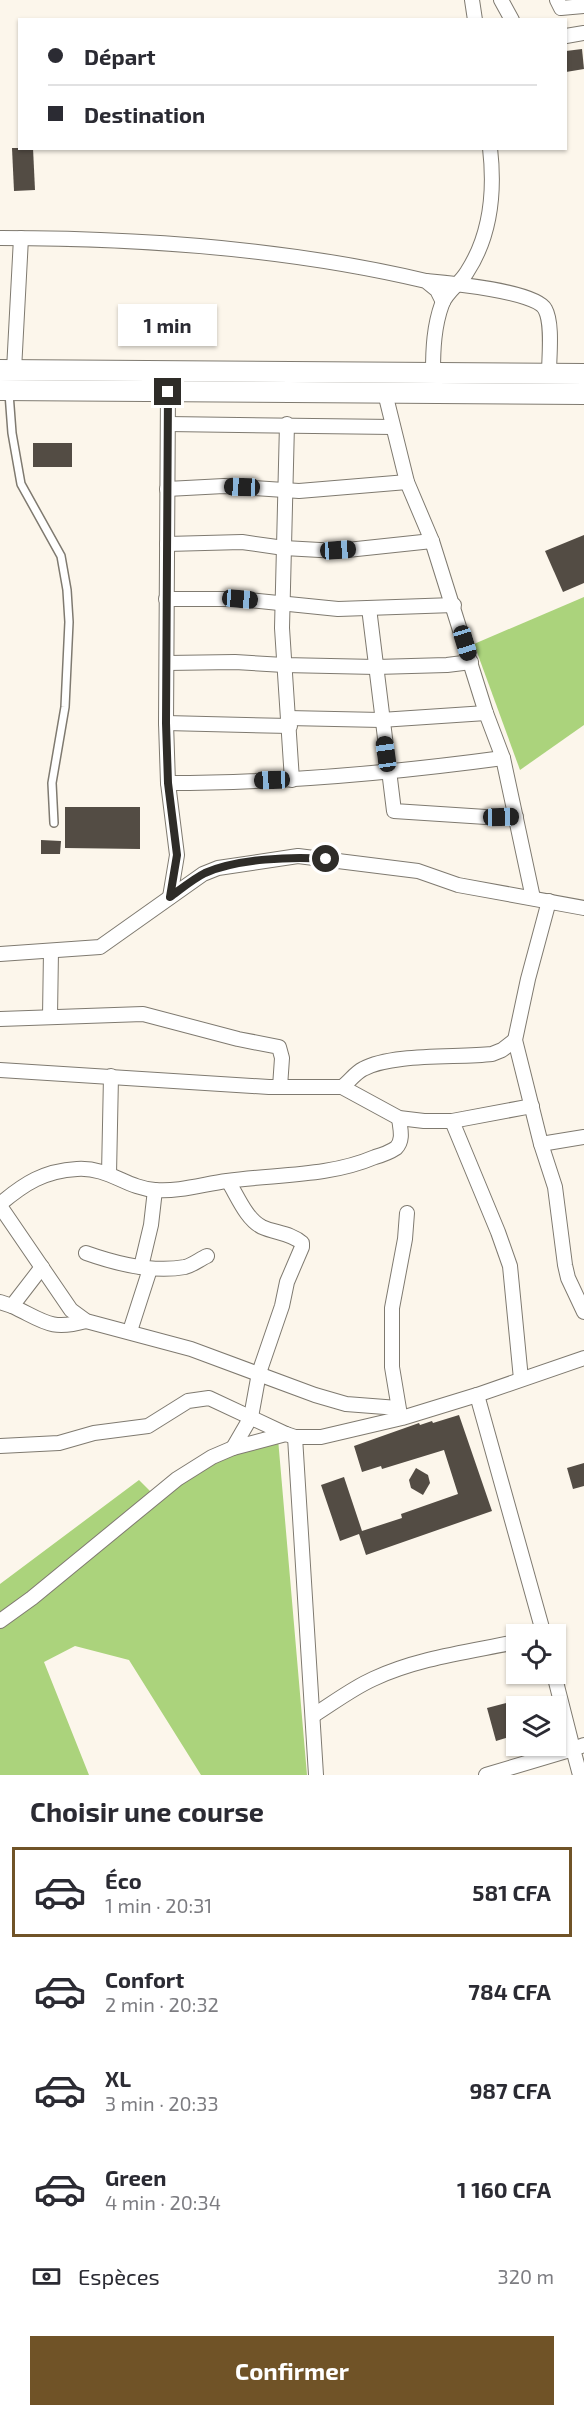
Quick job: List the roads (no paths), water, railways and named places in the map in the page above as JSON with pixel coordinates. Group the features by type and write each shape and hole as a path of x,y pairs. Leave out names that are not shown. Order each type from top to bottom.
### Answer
{"street":[{"path":"472,0 475,18"},
{"path":"501,0 511,18"},
{"path":"557,0 561,8 584,6"},
{"path":"567,36 584,33"},
{"path":"433,372 433,346 442,302 468,271 486,229 492,196 493,175 490,150"},
{"path":"0,238 69,238 158,243 287,255 426,281 518,294 544,306 549,320 549,373"},
{"path":"21,238 7,370 584,374"},
{"path":"426,281 437,290 442,302"},
{"path":"4,390 584,394"},
{"path":"168,392 166,723 168,783 177,855 170,897"},
{"path":"386,393 407,482 432,541 454,605 486,713 503,758 533,898"},
{"path":"168,424 393,427"},
{"path":"287,424 282,603 292,780"},
{"path":"166,489 224,486 285,491 407,482"},
{"path":"166,544 242,542 284,548 338,550 432,541"},
{"path":"166,599 240,599 338,609 454,605"},
{"path":"369,608 393,809 396,812 516,817"},
{"path":"167,663 235,662 376,667 471,662"},
{"path":"166,723 381,720 486,713"},
{"path":"168,783 292,780 503,758"},
{"path":"0,954 100,946 203,874 218,868 297,856 418,871 458,885 584,908"},
{"path":"549,901 528,979 515,1040 541,1144 555,1187 568,1278 584,1312"},
{"path":"50,1016 51,951"},
{"path":"0,1019 143,1014 237,1040 271,1045 279,1047 281,1051 280,1087"},
{"path":"342,1087 361,1070 378,1064 412,1058 492,1054 515,1040"},
{"path":"0,1070 280,1087 342,1087 399,1118 452,1121 532,1106"},
{"path":"109,1174 111,1076"},
{"path":"399,1118 401,1136 396,1148 358,1164 332,1171 228,1181 177,1190 155,1190 135,1186 94,1169 41,1176 0,1204 71,1310 86,1321 191,1349 259,1372 315,1395 346,1404 400,1413"},
{"path":"452,1121 510,1266 521,1379"},
{"path":"541,1144 584,1137"},
{"path":"228,1181 252,1219 259,1225 302,1243 259,1372 251,1417 233,1448"},
{"path":"130,1331 146,1268 155,1190"},
{"path":"400,1413 392,1367 392,1308 405,1239 407,1213"},
{"path":"86,1253 106,1260 146,1268 188,1267 207,1256"},
{"path":"42,1267 6,1304 55,1326 66,1327 86,1321"},
{"path":"0,1621 32,1598 177,1479 212,1457 233,1448 291,1436 321,1437 400,1413 477,1395 584,1358"},
{"path":"477,1395 541,1624"},
{"path":"0,1446 59,1443 94,1433 148,1426 188,1401 198,1398 209,1398 291,1436"},
{"path":"291,1436 314,1715 316,1775"},
{"path":"314,1715 372,1679 432,1659 506,1644"},
{"path":"557,1684 578,1747 580,1775"},
{"path":"486,1775 578,1747"}],"lane":[{"path":"4,390 21,484 61,556 67,590 69,622 65,707 52,783 54,823"}]}
